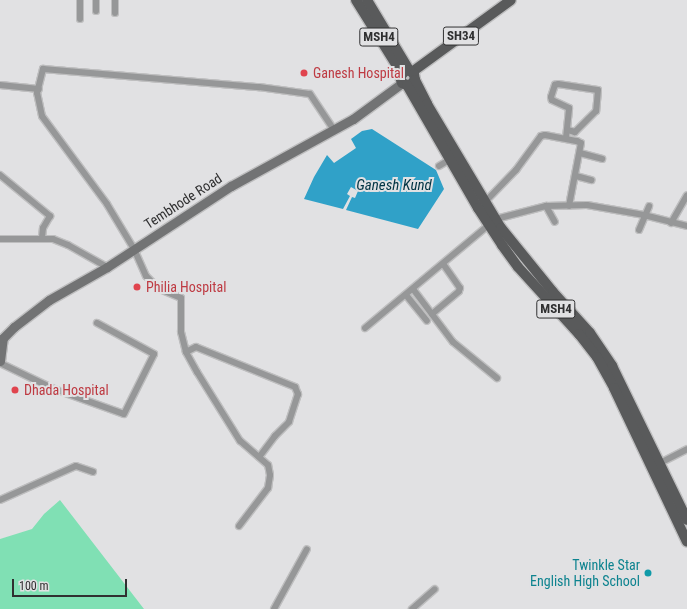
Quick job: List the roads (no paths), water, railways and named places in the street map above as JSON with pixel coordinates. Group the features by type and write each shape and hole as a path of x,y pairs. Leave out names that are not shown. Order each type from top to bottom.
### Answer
{"main road":[{"name":"MSH4","path":"356,0 408,77 484,202 493,222 518,267 579,334 597,357 666,487 687,520"},
{"name":"MSH4","path":"368,0 449,160 493,222 501,228 553,292 590,333 612,366 660,463 666,487 687,542"},
{"name":"SH34","path":"408,77 511,0"}],"street":[{"path":"80,0 80,19"},
{"path":"96,0 96,11"},
{"path":"115,0 115,13"},
{"path":"239,526 268,488 270,475 268,465 240,441 230,427 186,352 181,332 181,298 173,293 158,288 146,276 134,249 107,204 42,116 38,89 43,69 289,91 310,94 334,130"},
{"name":"Tembhode Road","path":"0,362 2,338 49,300 106,267 231,186 334,130 408,77"},
{"path":"566,138 569,108 568,106 552,100 550,97 555,85 558,84 595,88 598,90 597,110 575,132 568,130"},
{"path":"0,85 38,89"},
{"path":"484,202 516,170 541,136 566,138 581,143 576,176 569,206"},
{"path":"580,153 602,159"},
{"path":"438,166 449,160"},
{"path":"0,175 50,216 43,228 42,238"},
{"path":"576,176 591,180"},
{"path":"671,223 687,195"},
{"path":"365,328 493,222 546,206 587,205 644,215 687,226"},
{"path":"546,206 555,222"},
{"path":"639,230 649,206"},
{"path":"0,239 53,239 68,245 106,267"},
{"path":"432,314 459,292 460,288 443,264"},
{"path":"412,289 453,342 497,378"},
{"path":"406,294 427,321"},
{"path":"0,362 54,389 124,414 154,354 97,323"},
{"path":"186,352 196,347 295,387 298,394 289,422 275,436 259,457"},
{"path":"660,463 687,449"},
{"path":"0,500 76,466 93,472"},
{"path":"274,609 307,549"},
{"path":"412,609 434,589"}],"water":[{"name":"Ganesh Kund","path":"372,129 436,170 444,189 418,229 346,210 352,197 355,198 358,191 351,187 347,194 350,196 343,209 304,199 314,177 327,155 334,163 356,148 351,139 362,131"}],"place":[{"name":"Ganesh Hospital","path":"304,73"},
{"name":"Philia Hospital","path":"137,287"},
{"name":"Dhada Hospital","path":"15,390"},
{"name":"Twinkle Star English High School","path":"648,573"}]}
